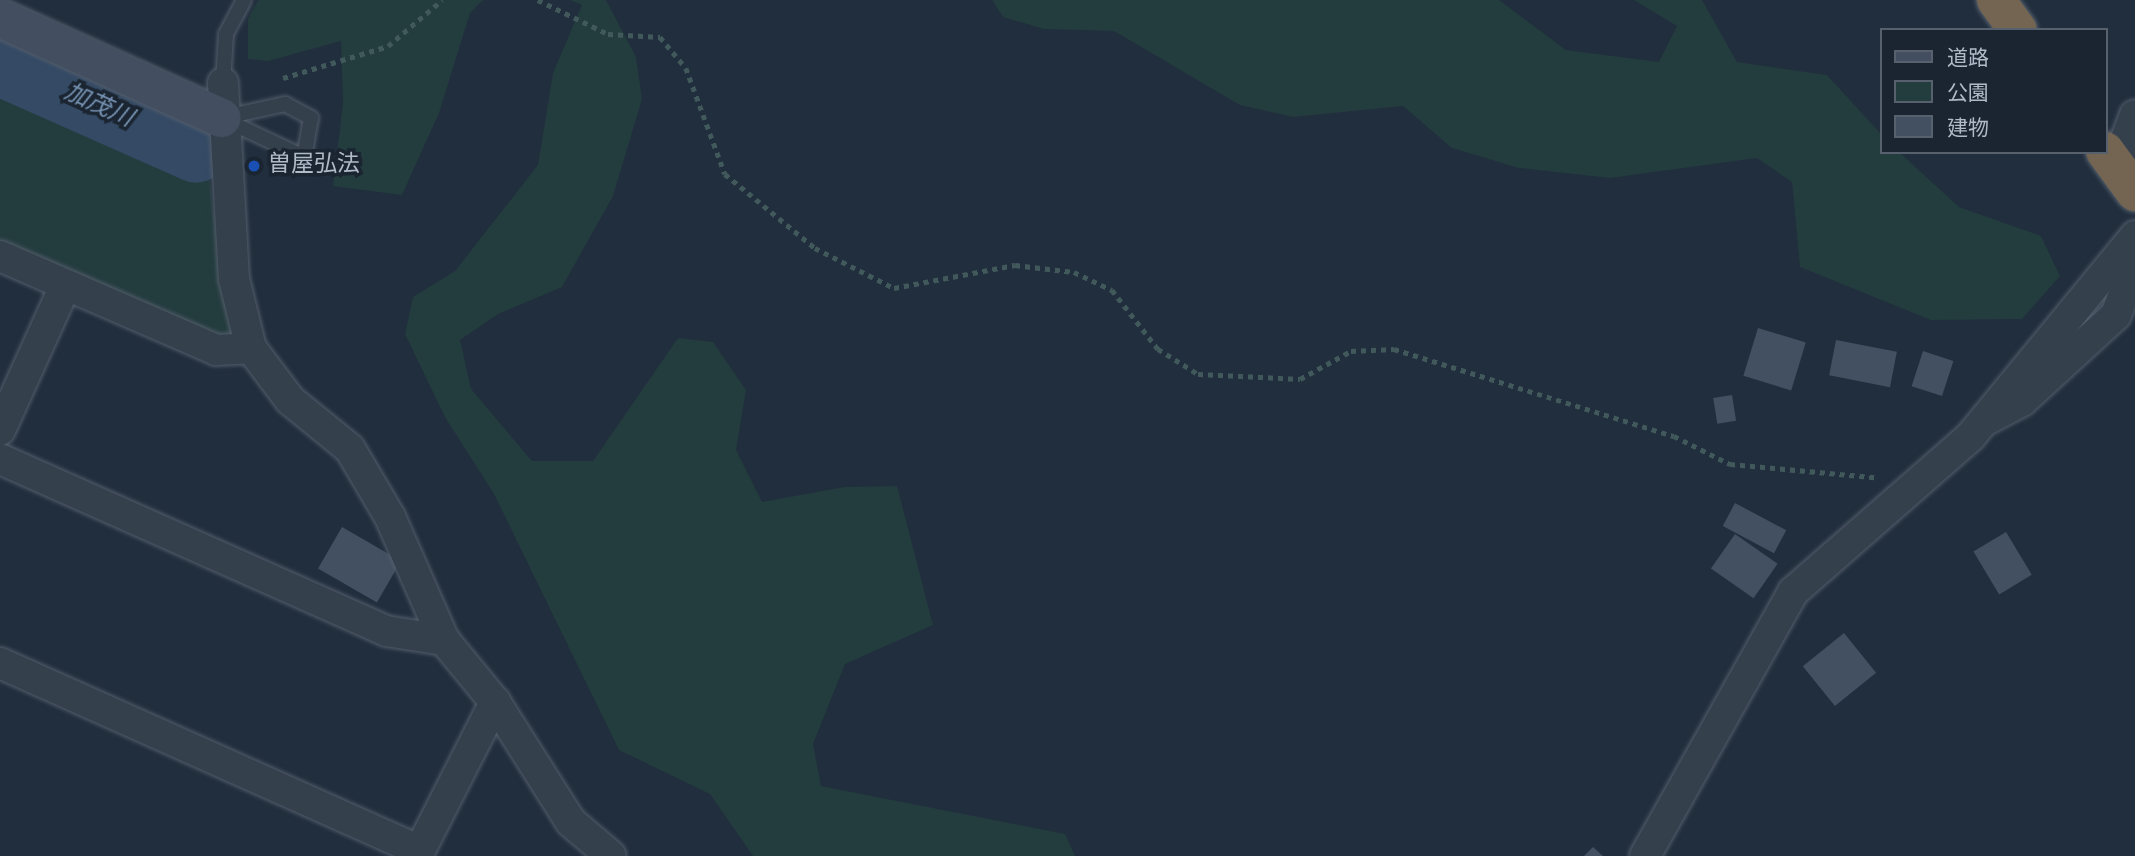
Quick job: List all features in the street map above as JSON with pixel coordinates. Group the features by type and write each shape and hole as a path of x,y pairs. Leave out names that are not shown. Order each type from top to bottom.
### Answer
{"highway":[{"path":"1996,0 2017,28"}],"street":[{"path":"0,18 222,98 234,279 251,348 290,400 350,449 390,517 444,640 495,702 571,822 611,856"},
{"path":"2119,170 2135,115"},
{"path":"1645,856 1793,592 1823,561 1928,480 1980,423 2135,236"},
{"path":"0,256 216,350 251,348"},
{"path":"1980,423 2022,401 2116,315 2131,275"},
{"path":"0,430 65,286"},
{"path":"0,459 386,631 444,640"},
{"path":"0,663 419,854 495,702"}],"lane":[{"path":"222,98 226,34 244,0"},
{"path":"222,98 285,104 312,118 304,157 222,98"}],"path":[{"path":"222,98 388,46 442,0"},
{"path":"538,0 608,34 660,37 686,68 725,174 815,248 894,288 1015,265 1074,272 1112,290 1158,349 1198,374 1300,379 1351,351 1395,349 1674,436 1730,464 1928,480"}],"green space":[{"path":"258,0 483,0 470,13 439,113 402,195 333,186 343,103 341,41 268,61 248,59 248,19"},
{"path":"570,0 606,0 636,57 642,99 613,196 562,287 498,314 460,340 471,389 532,461 593,461 678,338 713,342 746,390 736,450 762,502 844,487 897,486 933,625 845,664 813,744 821,786 1065,834 1075,856 753,856 710,794 619,750 494,494 445,417 405,334 413,297 455,271 538,165 553,73 582,5"},
{"path":"992,0 1499,0 1566,50 1659,62 1677,26 1634,0 1702,0 1737,62 1827,75 1880,133 1880,154 1901,154 1959,207 2041,236 2060,276 2022,319 1931,320 1800,267 1792,182 1757,158 1610,178 1519,168 1452,148 1403,106 1293,117 1240,105 1114,31 1044,29 1003,17"},
{"path":"0,79 209,174 224,294 238,333 222,342 0,245"}],"building":[{"path":"1758,328 1806,343 1791,390 1743,376"},
{"path":"1836,340 1897,352 1890,387 1829,375"},
{"path":"1923,351 1953,361 1942,396 1912,386"},
{"path":"1732,395 1736,421 1717,424 1713,398"},
{"path":"1735,503 1786,530 1774,553 1723,526"},
{"path":"342,527 401,561 377,603 318,569"},
{"path":"2006,532 2032,575 1999,594 1973,552"},
{"path":"1735,534 1778,564 1754,598 1711,568"},
{"path":"1844,633 1876,673 1835,706 1803,666"},
{"path":"1593,847 1603,856 1584,856"}],"waterway":[{"name":"加茂川","path":"0,64 196,151"}],"place":[{"name":"曽屋弘法","path":"254,166"}]}
